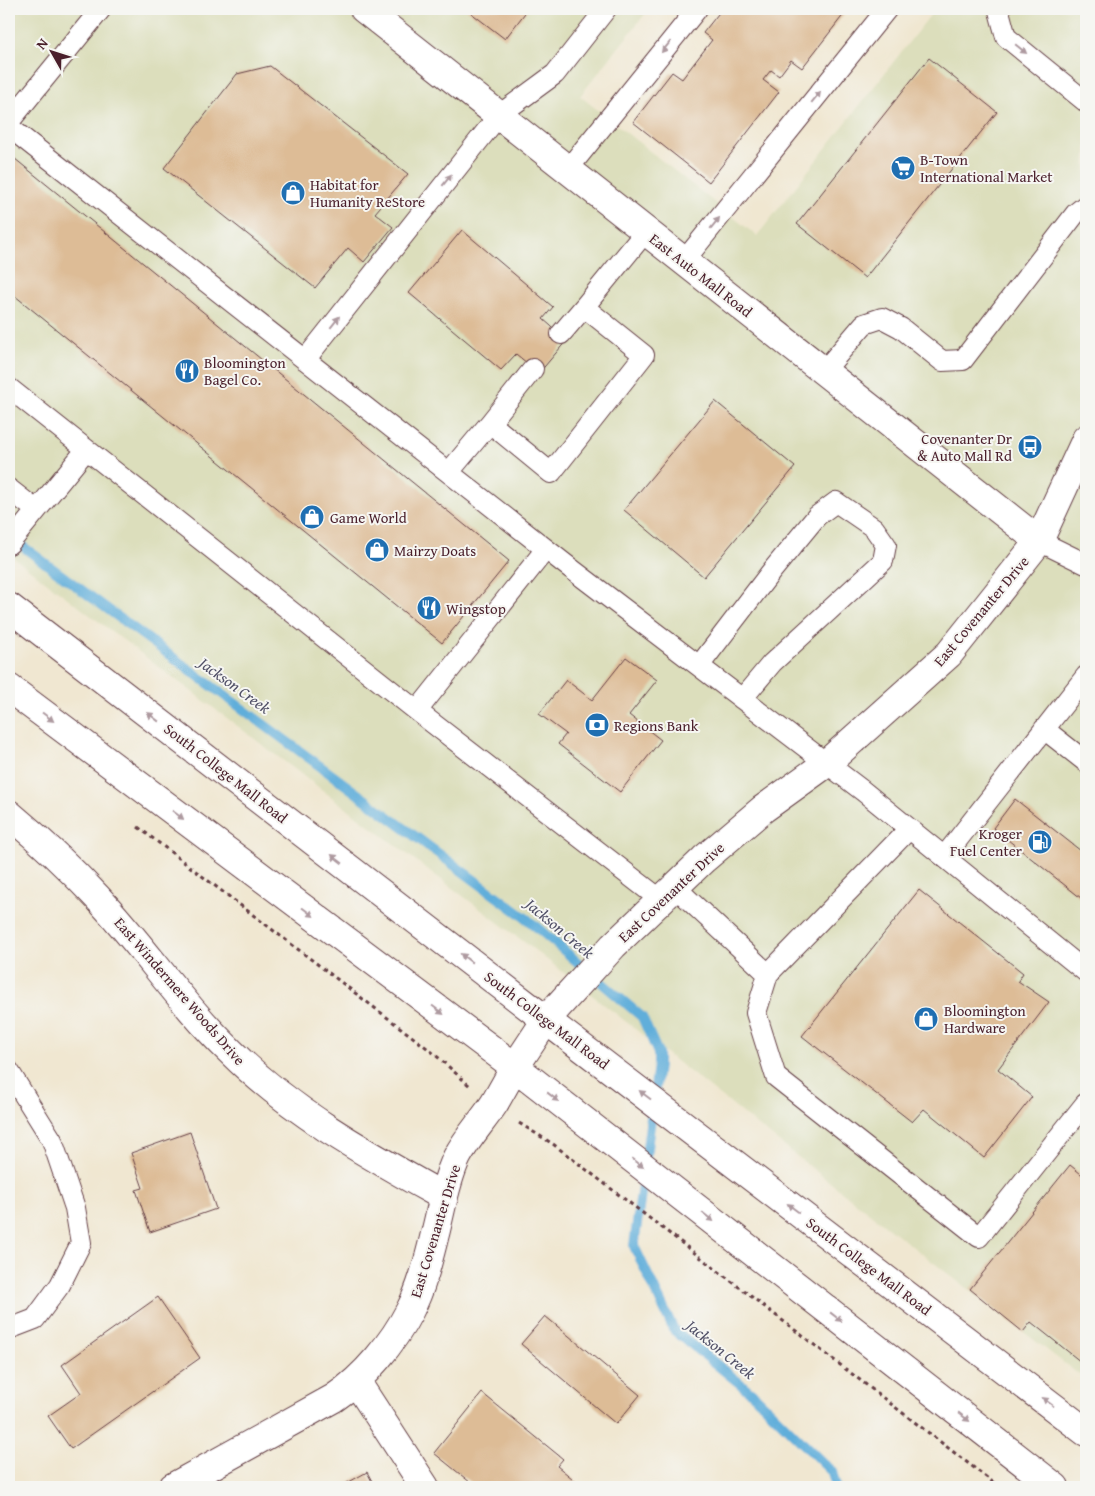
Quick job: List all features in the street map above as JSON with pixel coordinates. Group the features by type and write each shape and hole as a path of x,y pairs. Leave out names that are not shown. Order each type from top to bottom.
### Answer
{"street":[{"name":"East Auto Mall Road","path":"367,10 1039,541"},
{"name":"East Covenanter Drive","path":"173,1487 334,1398 356,1381 377,1359 393,1338 410,1310 426,1264 444,1196 457,1157 494,1104 515,1067 546,1020 606,954 704,859 763,809 827,763 948,654 1039,541 1086,439"},
{"name":"South College Mall Road","path":"9,607 1086,1432"},
{"path":"9,688 515,1067 1055,1487"},
{"name":"East Windermere Woods Drive","path":"9,814 43,842 98,898 230,1052 259,1078 301,1111 344,1140 444,1196"},
{"path":"356,1381 425,1487"}],"lane":[{"path":"9,122 101,9"},
{"path":"305,360 499,115 555,74 606,9"},
{"path":"568,169 696,9"},
{"path":"684,261 887,9"},
{"path":"1000,9 998,11 1006,37 1086,102"},
{"path":"9,126 546,549 827,763 1086,972"},
{"path":"824,371 864,324 882,318 901,328 942,361 963,360 1076,212 1086,205"},
{"path":"560,334 646,231"},
{"path":"490,423 551,473 644,355 584,307"},
{"path":"449,472 534,368"},
{"path":"9,388 417,711 668,893 768,974"},
{"path":"9,544 86,450"},
{"path":"9,490 31,516"},
{"path":"699,666 771,572 817,516 836,502 874,528 886,545 883,561 772,663 742,699"},
{"path":"1039,541 1086,564"},
{"path":"417,711 546,549"},
{"path":"944,857 1086,676"},
{"path":"1044,729 1086,762"},
{"path":"909,829 768,974 756,1013 776,1077 979,1238 1086,1104"},
{"path":"9,1071 52,1140 75,1208 81,1244 60,1285 34,1319 9,1329"}],"path":[{"path":"134,824 431,1051 458,1076"},
{"path":"525,1126 553,1144 999,1487"}],"shaded area":[{"path":"9,9 649,9 580,96 757,236 935,9 1086,9 1086,1380 873,1216 536,951 9,554"}],"building":[{"path":"466,9 528,9 505,39"},
{"path":"722,9 848,9 802,68 791,60 779,76 771,70 763,80 779,92 709,182 633,122 672,72 682,79 712,40 703,33"},
{"path":"929,58 997,112 865,278 797,224"},
{"name":"Habitat for Humanity ReStore","path":"270,66 408,174 375,213 393,227 364,262 348,248 315,288 164,168 237,74"},
{"path":"9,154 509,561 442,643 9,291"},
{"path":"462,230 553,307 543,319 567,340 539,373 516,354 501,370 409,293"},
{"path":"715,401 795,467 704,577 624,510"},
{"name":"Regions Bank","path":"626,657 657,680 629,715 661,740 620,792 558,744 566,734 539,714 566,680 592,700"},
{"name":"Kroger Fuel Center","path":"1015,799 1086,855 1086,902 993,828"},
{"name":"Bloomington Hardware","path":"919,890 1023,973 1018,981 1049,1002 998,1069 1032,1097 984,1158 924,1109 912,1122 802,1036"},
{"path":"190,1132 216,1209 150,1232 136,1190 143,1188 131,1153"},
{"path":"1070,1165 1086,1178 1086,1366 1031,1322 1023,1332 970,1289"},
{"path":"158,1297 200,1358 71,1449 48,1416 81,1393 62,1365"},
{"path":"545,1316 640,1395 616,1424 521,1344"},
{"path":"482,1393 563,1459 557,1466 583,1487 476,1487 434,1453"},
{"path":"367,1472 375,1487 340,1487"}],"waterway":[{"name":"Jackson Creek","path":"10,537 527,919 642,1017 658,1053 658,1065 634,1246 674,1330 753,1394 832,1472 836,1487"}],"place":[{"name":"B-Town International Market","path":"903,168"},
{"name":"Habitat for Humanity ReStore","path":"293,193"},
{"name":"Bloomington Bagel Co.","path":"187,371"},
{"name":"Covenanter Dr & Auto Mall Rd","path":"1030,447"},
{"name":"Game World","path":"312,517"},
{"name":"Mairzy Doats","path":"377,550"},
{"name":"Wingstop","path":"429,608"},
{"name":"Regions Bank","path":"597,725"},
{"name":"Kroger Fuel Center","path":"1040,842"},
{"name":"Bloomington Hardware","path":"926,1019"}]}
